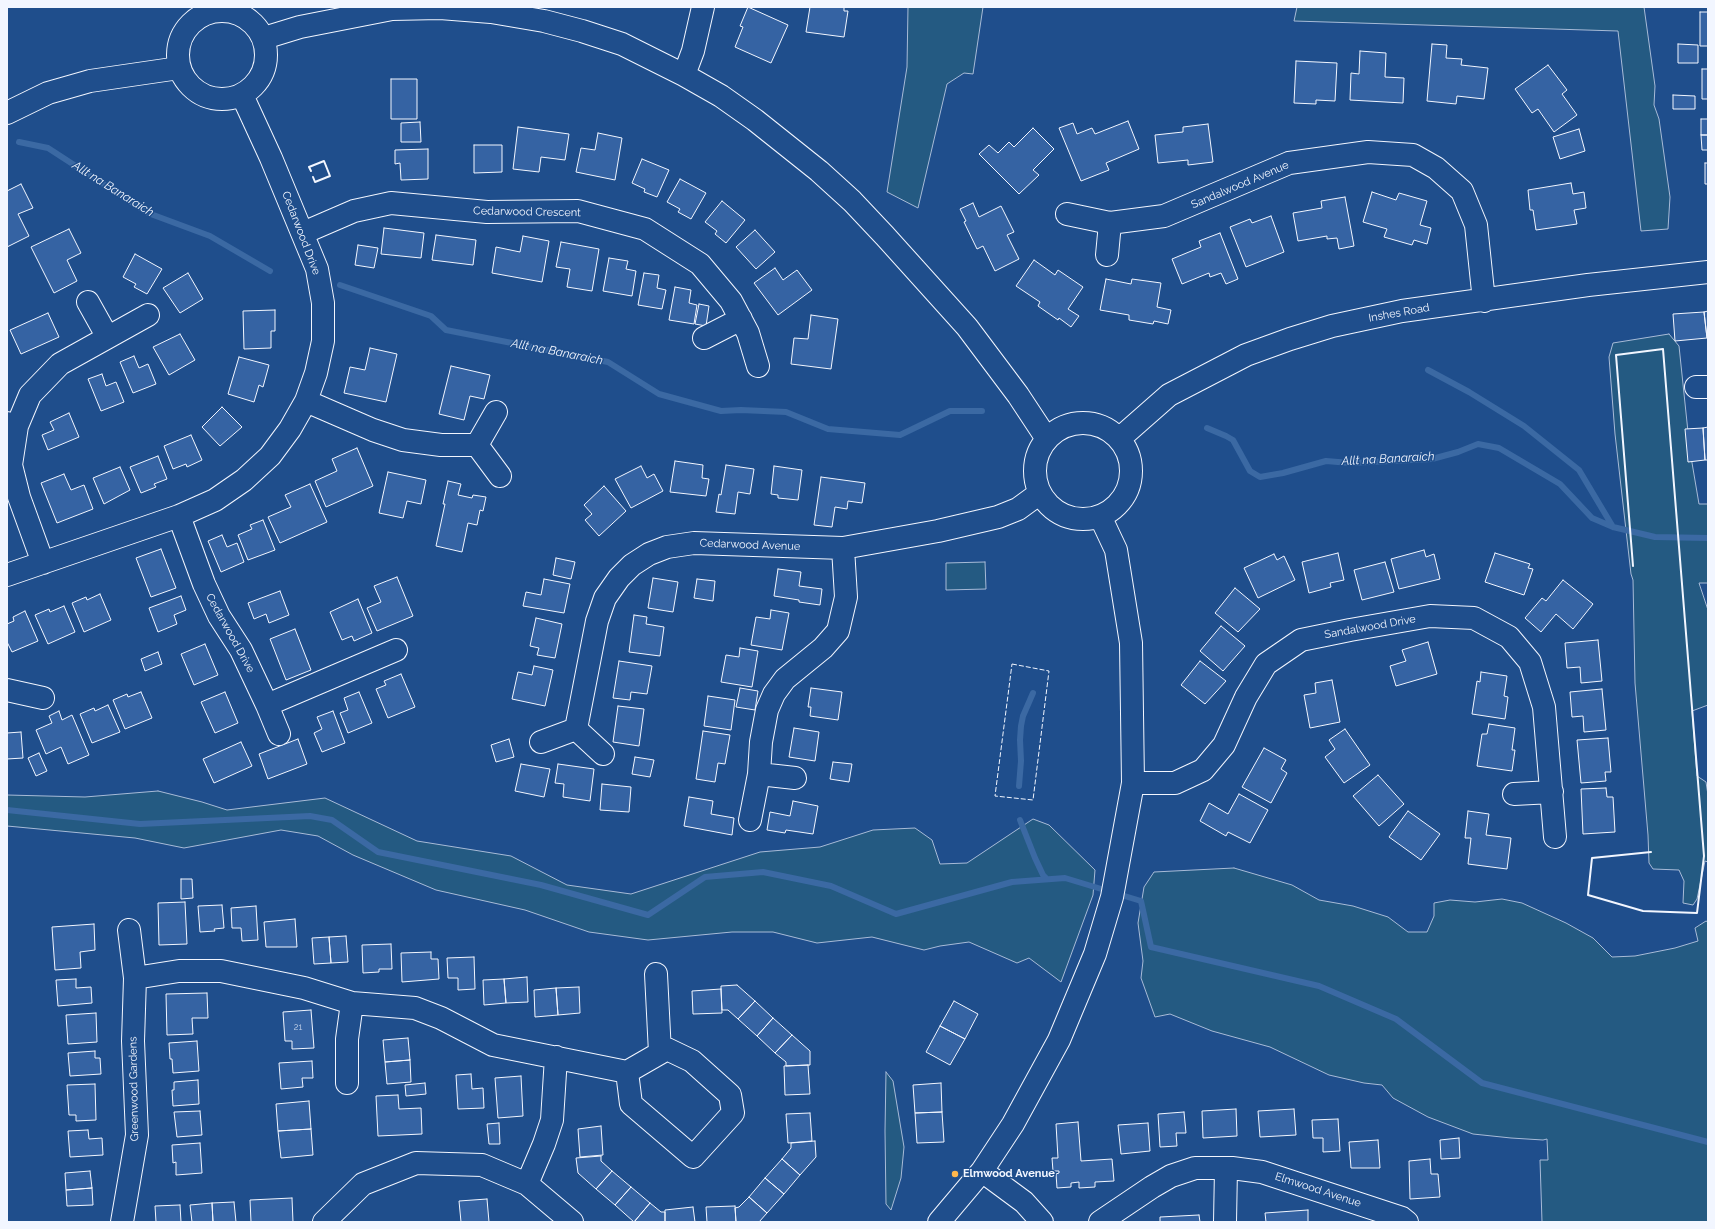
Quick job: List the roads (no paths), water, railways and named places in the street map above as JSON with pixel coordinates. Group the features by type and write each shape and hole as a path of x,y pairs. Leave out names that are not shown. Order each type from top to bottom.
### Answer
{"street":[{"path":"684,75 693,51 703,7"},
{"path":"264,38 300,27 392,9 440,8 491,12 544,21 622,44 684,75 721,96 755,120 819,171 852,201 886,236 967,327 1010,383 1047,439"},
{"path":"225,10 241,14 255,24 264,38 267,54 265,71 256,86 242,95 227,100 212,99 197,93 186,82 179,68 178,51 182,34 193,21 208,13 225,10"},
{"path":"7,113 48,92 90,81 179,68"},
{"name":"Cedarwood Drive","path":"7,575 179,516 215,500 244,480 270,456 290,429 306,401 316,373 323,341 323,303 317,268 242,95"},
{"name":"Sandalwood Avenue","path":"1066,214 1110,223 1164,216 1289,163 1368,152 1413,155 1436,168 1462,191 1476,225 1484,301"},
{"name":"Cedarwood Crescent","path":"303,233 354,211 391,203 487,212 578,211 645,229 700,264 731,301 748,333 758,366"},
{"path":"1107,255 1110,223"},
{"name":"Inshes Road","path":"1119,439 1169,395 1246,355 1332,326 1402,311 1588,286 1708,272"},
{"path":"88,302 107,336"},
{"path":"43,563 19,497 11,465 12,425 30,395 60,364 148,314"},
{"path":"704,338 741,319"},
{"path":"306,401 373,430 403,440 442,445 478,445"},
{"path":"478,445 496,412"},
{"path":"1091,423 1106,429 1119,439 1127,452 1130,467 1130,482 1123,496 1113,508 1100,516 1086,518 1072,517 1060,513 1048,504 1040,493 1036,479 1035,465 1039,451 1047,439 1059,429 1064,427 1075,424 1091,423"},
{"path":"478,445 500,476"},
{"name":"Cedarwood Avenue","path":"576,729 597,621 605,598 618,578 632,565 649,554 667,547 694,543 843,548 938,531 998,517 1018,509 1040,493"},
{"name":"Cedarwood Drive","path":"179,516 204,584 219,616 241,650 279,734"},
{"path":"939,1222 982,1171 1013,1124 1059,1040 1095,954 1112,897 1132,783 1130,642 1116,550 1100,516"},
{"path":"750,820 759,774 761,742 767,710 774,694 785,679 823,648 838,631 846,597 843,548"},
{"name":"Sandalwood Drive","path":"1132,783 1175,783 1203,770 1224,745 1246,697 1266,664 1301,640 1430,616 1474,618 1509,637 1530,662 1544,707 1555,837"},
{"path":"267,705 396,650"},
{"path":"7,690 43,698"},
{"path":"541,742 576,729 603,754"},
{"path":"759,774 795,778"},
{"path":"1514,794 1552,792"},
{"name":"Greenwood Gardens","path":"122,1222 137,1135 133,1042 135,978 129,930"},
{"path":"135,978 178,971 221,971 304,988 352,1003 415,1008 441,1018 493,1045 627,1072 667,1049 692,1061 730,1095 733,1113 693,1157 631,1104 627,1072"},
{"path":"656,974 660,1053"},
{"path":"347,1083 347,1039 352,1003"},
{"path":"527,1184 544,1144 552,1120 556,1057"},
{"path":"324,1222 363,1184 416,1163 482,1165 527,1184 572,1222"},
{"name":"Elmwood Avenue","path":"1100,1222 1171,1176 1195,1168 1226,1168 1262,1172 1402,1218 1407,1222"},
{"path":"1225,1222 1226,1168"},
{"path":"982,1171 1024,1202 1042,1222"}],"waterway":[{"name":"Allt na Banaraich","path":"19,142 48,148 148,213 210,236 270,271"},
{"name":"Allt na Banaraich","path":"340,285 431,316 446,330 608,362 659,394 721,411 741,410 786,412 828,429 900,435 950,411 982,411"},
{"path":"1428,370 1469,392 1524,426 1579,470 1613,527"},
{"name":"Allt na Banaraich","path":"1207,428 1233,440 1250,471 1260,477 1283,473 1326,461 1350,463 1432,459 1458,452 1478,444 1499,448 1560,484 1592,518 1613,527 1655,537 1708,538"},
{"path":"1019,786 1021,726 1023,716 1033,693"},
{"path":"7,810 140,824 310,816 332,820 378,852 541,885 648,915 705,877 763,872 831,886 896,914 1012,882 1065,878 1141,901 1151,947 1319,986 1396,1019 1482,1083 1708,1142"},
{"path":"1020,820 1035,858 1043,875 1047,879"}],"place":[{"name":"Elmwood Avenue","path":"955,1174"}]}
